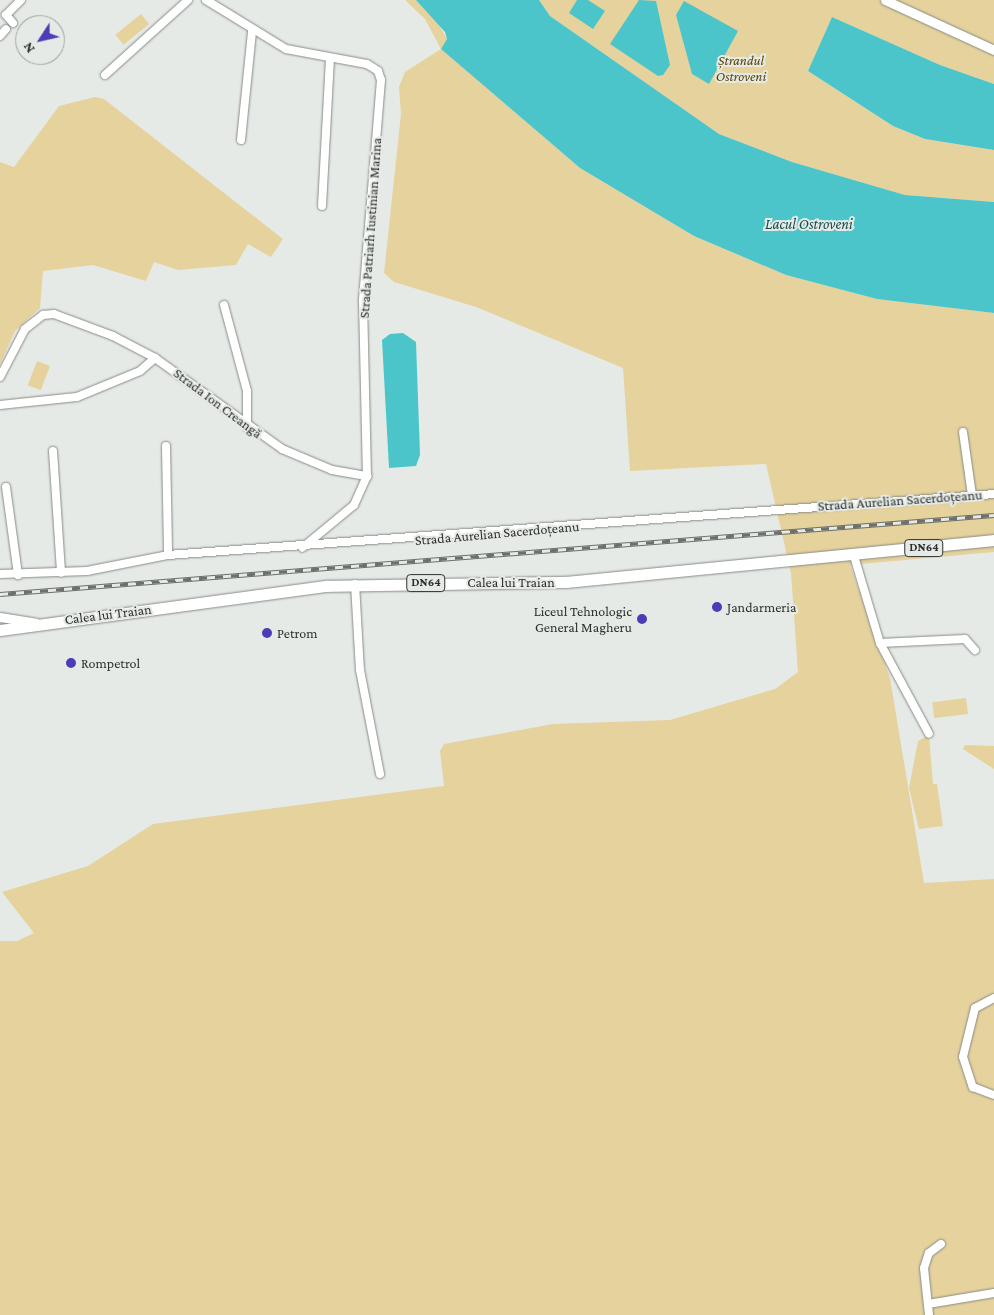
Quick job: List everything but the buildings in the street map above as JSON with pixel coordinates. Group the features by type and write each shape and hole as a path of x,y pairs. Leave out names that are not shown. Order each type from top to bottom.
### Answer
{"main road":[{"name":"Calea lui Traian","path":"0,630 36,623 355,584 566,582 854,556 994,540"}],"street":[{"path":"13,23 6,15 21,0"},
{"path":"105,76 188,0"},
{"name":"Strada Patriarh Iustinian Marina","path":"206,0 252,31 286,49 330,60 373,67 381,80 363,301 366,476 354,505 302,548"},
{"path":"885,0 994,50"},
{"path":"0,36 6,29"},
{"path":"241,140 252,31"},
{"path":"322,206 330,60"},
{"path":"224,305 248,391 247,427"},
{"name":"Strada Ion Creangă","path":"0,377 25,329 48,314 113,336 155,358 247,427 298,457 332,470 366,476"},
{"path":"0,405 77,398 140,371 155,358"},
{"path":"963,432 972,495"},
{"path":"166,446 168,555"},
{"path":"53,451 61,573"},
{"path":"6,487 18,575"},
{"name":"Strada Aurelian Sacerdoțeanu","path":"0,574 61,573 168,555 302,548 994,494"},
{"path":"854,556 880,643 929,734"},
{"path":"355,584 360,670 380,774"},
{"path":"0,617 36,623"},
{"path":"880,643 965,639 975,650"},
{"path":"994,998 975,1008 963,1057 973,1087 994,1095"},
{"path":"929,1315 924,1268 929,1253 941,1244"},
{"path":"928,1304 994,1293"}],"green space":[{"path":"405,0 416,0 433,14 447,39 442,49 580,168 694,236 786,275 877,299 994,313 994,552 850,565 890,678 924,883 994,879 994,1315 0,1315 0,941 17,941 34,933 2,892 88,866 153,824 444,786 440,751 444,744 553,724 670,720 775,689 798,672 791,573 766,464 630,471 623,368 476,307 394,282 384,273 401,114 399,87 405,72 441,49 425,19"},
{"name":"Ștrandul Ostroveni","path":"539,0 994,0 994,84 940,65 832,17 808,71 893,126 925,139 994,150 994,202 905,195 792,162 719,134 550,16"},
{"path":"141,14 149,24 124,45 115,35"},
{"path":"95,97 104,99 283,239 271,257 248,244 236,265 178,270 154,262 146,281 93,265 43,271 40,308 15,331 0,364 0,162 14,167 59,106"},
{"path":"37,361 50,366 41,390 28,385"},
{"path":"966,698 968,714 934,718 932,702"},
{"path":"929,735 933,784 937,784 943,826 919,829 909,788 918,741"},
{"path":"965,745 994,746 994,769 963,749"}],"water":[{"name":"Lacul Ostroveni","path":"416,0 539,0 550,16 719,134 792,162 905,195 994,202 994,313 877,299 786,275 694,236 580,168 441,49 447,39 445,32"},
{"path":"577,0 588,0 605,11 593,29 569,13"},
{"path":"639,0 656,1 670,65 663,75 658,76 610,44"},
{"path":"684,1 738,31 709,84 692,74 676,15"},
{"path":"832,17 940,65 994,84 994,150 925,139 893,126 808,71"},
{"path":"403,333 416,342 420,455 416,466 389,468 382,340 390,334"}],"railway":[{"path":"0,594 994,515"}],"place":[{"name":"Jandarmeria","path":"717,607"},
{"name":"Liceul Tehnologic General Magheru","path":"642,619"},
{"name":"Petrom","path":"267,633"},
{"name":"Rompetrol","path":"71,663"}]}
